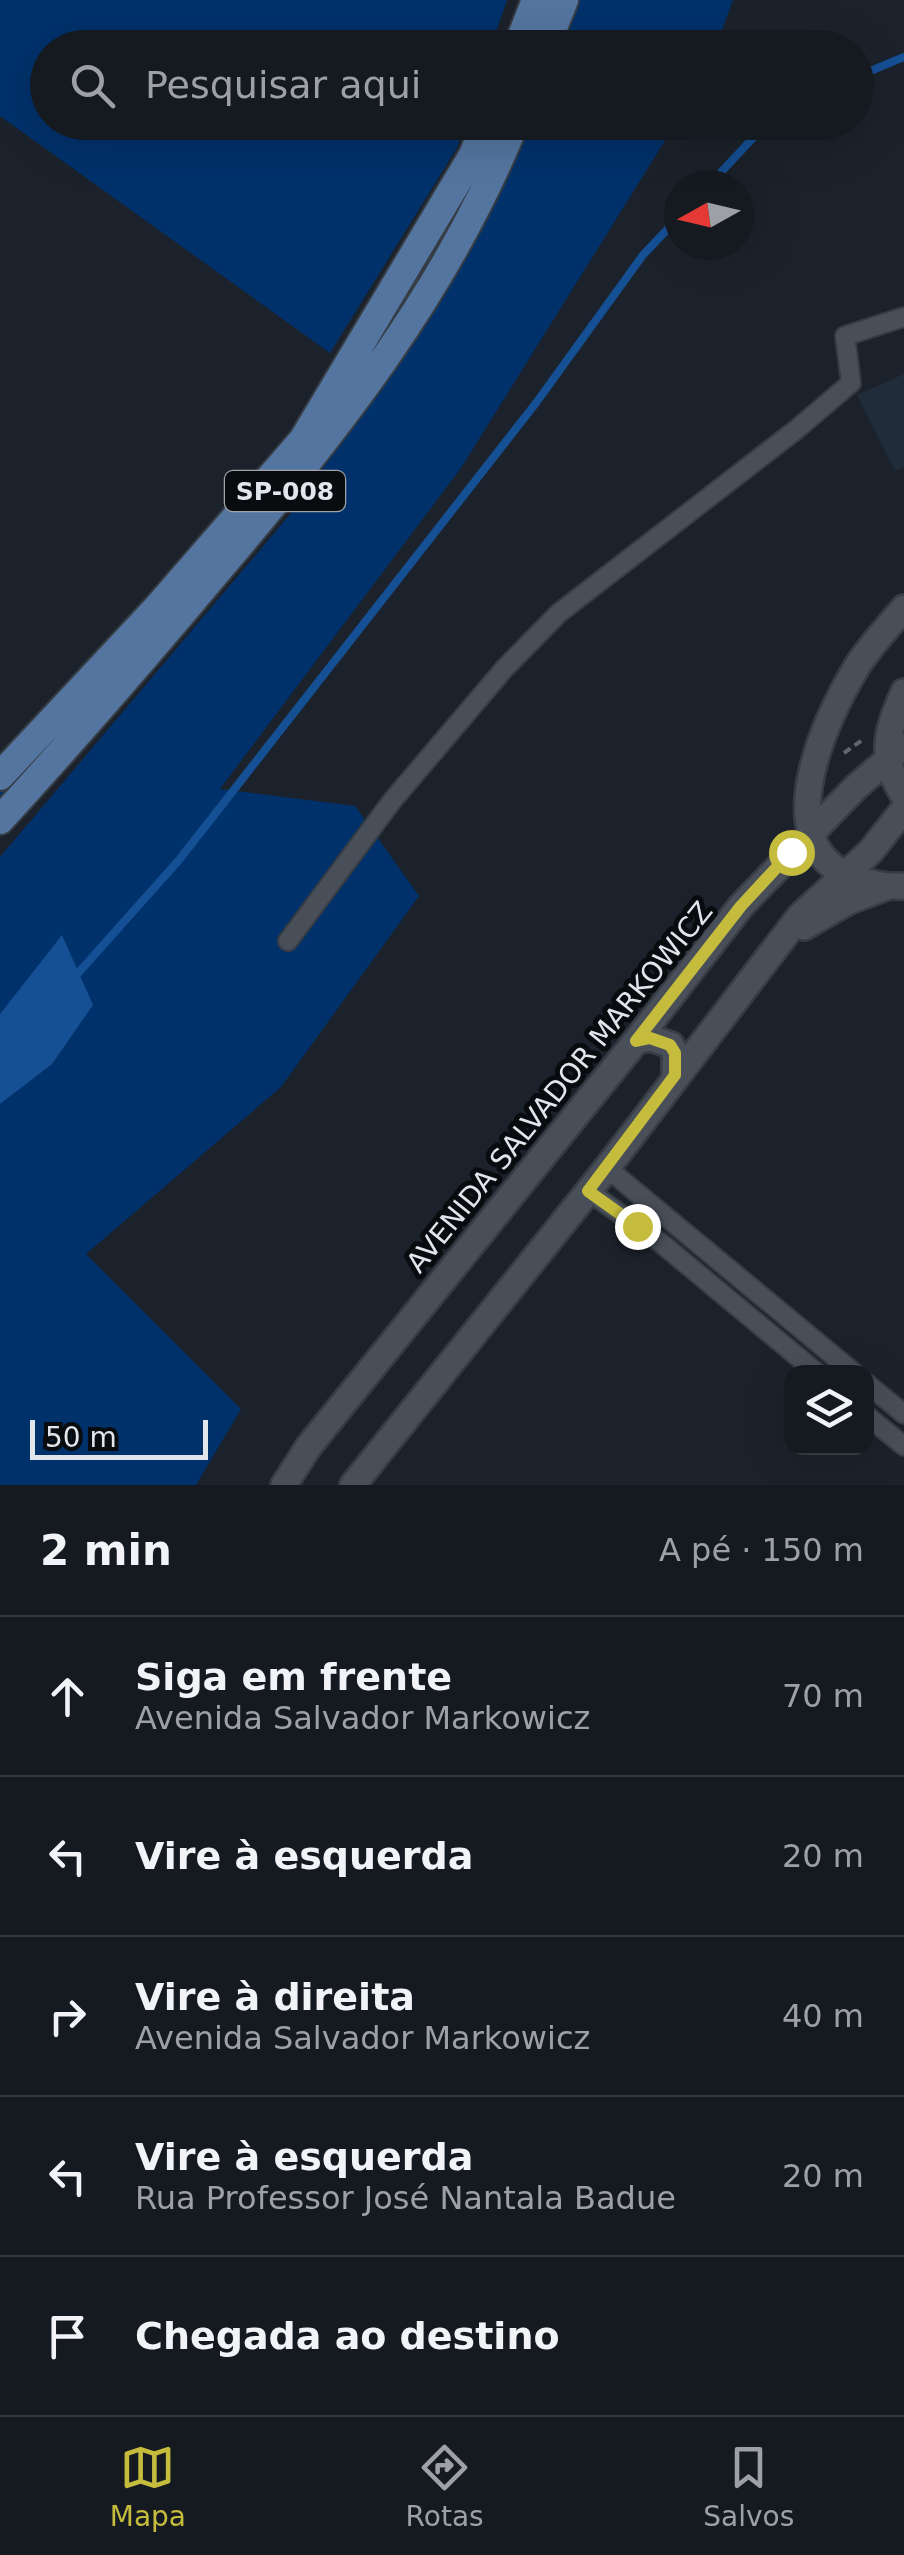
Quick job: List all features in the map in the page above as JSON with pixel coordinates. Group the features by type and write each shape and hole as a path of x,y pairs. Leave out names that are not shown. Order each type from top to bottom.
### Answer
{"main road":[{"path":"524,30 536,0"},
{"path":"552,30 564,0"},
{"name":"SP-008","path":"0,776 158,607 303,440 479,140"},
{"name":"SP-008","path":"0,820 98,713 314,457 384,360 446,264 506,140"}],"street":[{"path":"288,941 392,801 532,641 560,613 850,384 845,336 904,317"},
{"path":"894,887 844,875 822,859 809,832 812,774 820,740 857,666 904,608"},
{"path":"904,692 894,745 904,796"},
{"name":"AVENIDA SALVADOR MARKOWICZ","path":"284,1485 309,1446 741,906 894,745"},
{"path":"357,1483 607,1168 800,916 871,851 904,810"},
{"path":"775,947 817,917 894,887"},
{"path":"636,1041 650,1038 670,1045 675,1053 675,1075"},
{"path":"607,1168 845,1365"},
{"path":"588,1191 661,1243 808,1365"},
{"path":"874,1390 904,1414"},
{"path":"874,1422 904,1446"}],"path":[{"path":"812,774 865,738 894,745"}],"shaded area":[{"path":"0,0 507,0 497,30 30,30 30,138 0,116"},
{"path":"575,0 733,0 722,30 564,30"},
{"path":"33,140 460,140 330,353"},
{"path":"493,140 496,140 434,259 371,360 285,481 0,800 0,791 281,479 368,358 430,257"},
{"path":"521,140 665,140 461,468 220,789 355,806 419,896 281,1087 86,1254 241,1409 196,1485 0,1485 0,857 303,499 459,260"},
{"path":"904,374 904,467 895,471 857,395"},
{"path":"62,935 93,1005 52,1064 0,1104 0,1014"}],"waterway":[{"path":"874,70 904,57"},
{"path":"723,170 751,140"},
{"path":"72,980 179,860 536,403 643,255 664,233"}],"route":[{"path":"637,1226 588,1191 675,1075 675,1053 670,1045 650,1038 636,1041 741,906 791,852"}]}
